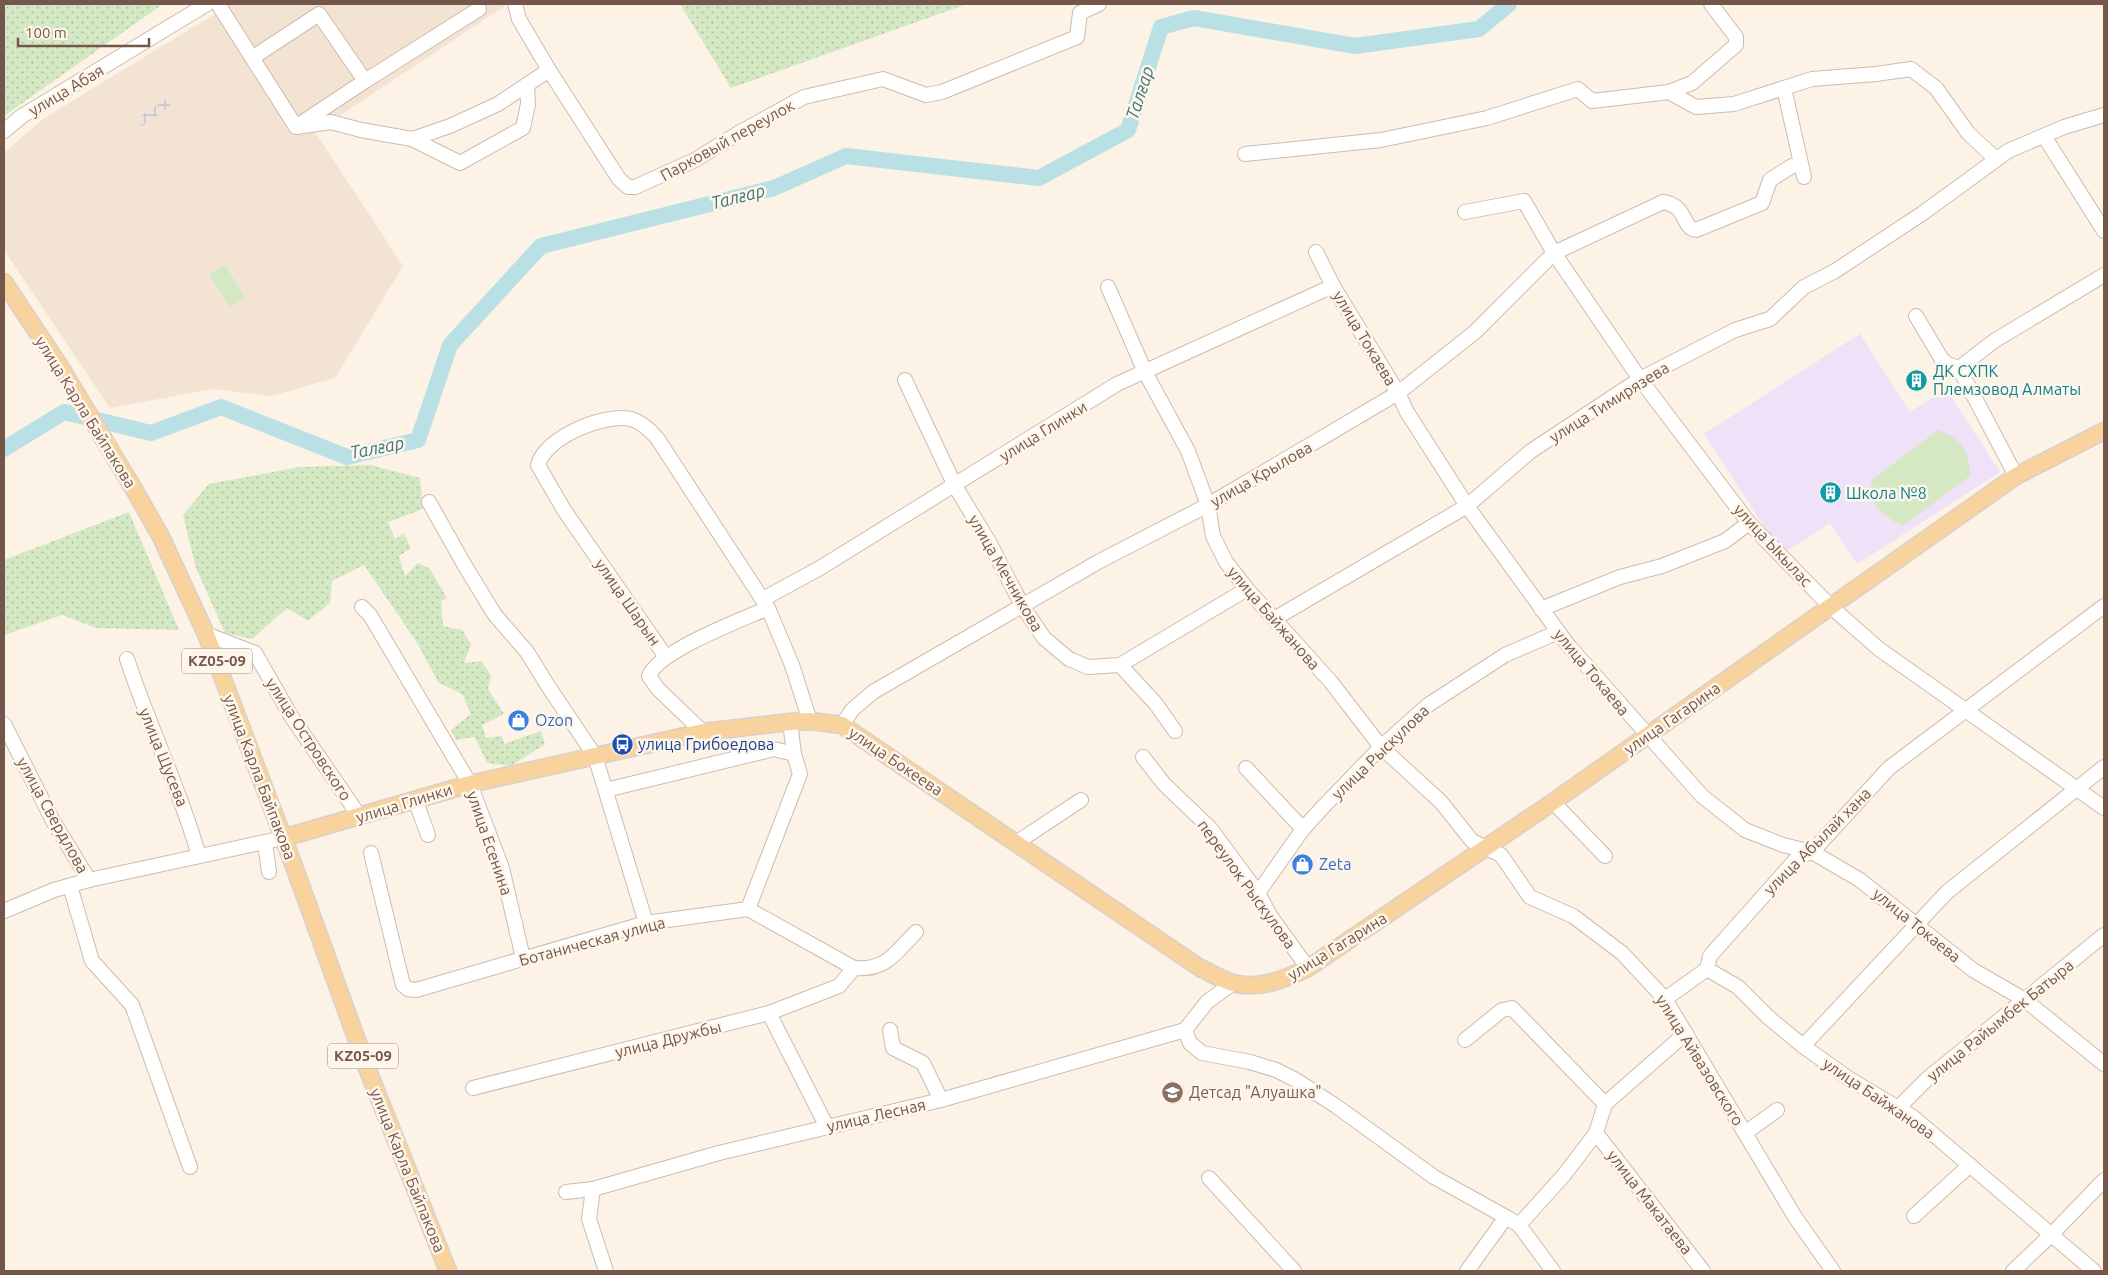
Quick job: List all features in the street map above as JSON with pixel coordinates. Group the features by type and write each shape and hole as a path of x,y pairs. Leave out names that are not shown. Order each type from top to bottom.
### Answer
{"main road":[{"name":"улица Карла Байпакова","path":"4,282 59,365 135,491 161,537 206,634 367,1068 448,1271"},
{"name":"улица Гагарина","path":"1233,983 1260,985 1285,979 1308,968 1554,802 1646,735 2016,476 2104,430"},
{"name":"улица Глинки","path":"283,838 470,784 703,732 810,721"},
{"name":"улица Бокеева","path":"810,721 842,725 1200,968 1233,983"}],"street":[{"name":"улица Абая","path":"4,131 22,116 206,4"},
{"path":"218,4 296,127"},
{"path":"412,139 450,126 498,104 549,70 519,19 515,4"},
{"name":"Парковый переулок","path":"549,70 619,180 628,187 643,185 695,160 737,134 804,98 883,79 926,95 956,87 1077,36 1080,13 1099,4"},
{"path":"1245,154 1381,140 1488,118 1578,90 1592,102 1669,92 1692,83 1736,45 1736,37 1711,4"},
{"path":"296,127 478,5"},
{"path":"252,58 319,14 365,81"},
{"path":"1669,92 1696,107 1734,104 1812,79 1911,69 1936,88 1968,133 1996,159"},
{"path":"296,127 331,122 361,130 412,139 460,163 523,128 528,104 527,85"},
{"path":"1784,88 1804,177"},
{"name":"улица Тимирязева","path":"1274,619 1467,506 1531,451 1640,379 1735,330 1770,319 1804,287 1835,271 1923,213 2008,150 2064,127 2104,115"},
{"path":"2044,136 2104,231"},
{"name":"улица Крылова","path":"842,725 852,710 873,692 1098,562 1208,505 1398,394 1475,332 1554,253 1663,202 1671,203 1678,207 1690,228 1696,230 1762,203 1770,180 1792,166"},
{"name":"улица Ыкылас","path":"1466,212 1524,201 1554,253 1640,379 1749,522 1830,606 1879,649 2104,808"},
{"name":"улица Токаева","path":"1316,252 1333,286 1407,412 1467,506 1558,632 1646,735 1702,796 1745,830 1783,845 1812,852 1860,880 1886,898 1915,924 1973,970 2025,1000 2104,1064"},
{"path":"1960,368 1994,342 2104,275"},
{"name":"улица Глинки","path":"666,657 766,604 820,568 1117,384 1333,286"},
{"name":"улица Байжанова","path":"1108,288 1145,372 1188,451 1208,505 1213,536 1226,562 1247,589 1331,682 1381,747 1441,802 1472,842 1485,848"},
{"path":"1916,316 1947,364 1960,368 2016,476"},
{"name":"улица Мечникова","path":"905,380 955,486 989,542 1023,607 1044,638 1069,660 1088,667 1120,665 1247,589"},
{"name":"улица Шарын","path":"703,732 658,689 649,676 652,668 666,657 564,510 538,465 544,451 578,428 607,420 631,419 649,428 766,604"},
{"path":"430,502 464,566 495,615 527,652 595,756 646,923"},
{"path":"1541,609 1620,577 1662,566 1725,542 1749,522"},
{"path":"766,604 792,665 810,721"},
{"name":"улица Абылай хана","path":"1665,999 1707,969 1710,956 1798,857 1812,852 1889,768 2104,606"},
{"name":"улица Есенина","path":"362,607 370,615 470,784 502,868 523,958"},
{"name":"улица Рыскулова","path":"1258,893 1303,829 1381,747 1428,705 1505,655 1558,632"},
{"name":"улица Островского","path":"206,634 255,653 291,716 360,817"},
{"name":"улица Щусева","path":"126,659 141,703 188,817 199,856"},
{"path":"1120,665 1156,704 1175,731"},
{"path":"790,722 794,754 800,774 748,909 854,968 869,970 885,964 916,932"},
{"name":"улица Свердлова","path":"4,724 53,821 88,880"},
{"path":"606,790 774,749 794,754"},
{"name":"переулок Рыскулова","path":"1143,757 1164,784 1210,828 1258,893 1271,916 1308,968"},
{"path":"1803,1046 1915,924 1947,892 2104,767"},
{"path":"1246,768 1303,829"},
{"path":"416,799 428,835"},
{"path":"1016,843 1081,800"},
{"path":"1554,802 1605,856"},
{"path":"1500,855 1505,834"},
{"name":"улица Глинки","path":"4,911 54,890 88,880 283,838"},
{"path":"265,843 269,872"},
{"name":"улица Айвазовского","path":"1485,848 1500,855 1530,897 1574,916 1615,947 1665,999 1795,1217 1833,1271"},
{"name":"Ботаническая улица","path":"371,853 404,984 408,990 416,990 646,923 748,909"},
{"path":"70,886 92,961 132,1005 190,1167"},
{"name":"улица Райымбек Батыра","path":"1898,1108 1926,1079 2104,935"},
{"name":"улица Дружбы","path":"473,1088 769,1013 839,986 854,968"},
{"name":"улица Байжанова","path":"1707,969 1738,987 1768,1017 1803,1046 1848,1078 1913,1117 2094,1271"},
{"path":"1233,983 1207,1002 1185,1030 1190,1043 1202,1053 1250,1062 1276,1070 1296,1080 1336,1106 1434,1177 1519,1225 1553,1271"},
{"path":"1464,1040 1502,1010 1512,1008 1605,1104"},
{"path":"769,1013 826,1127"},
{"path":"890,1030 893,1048 919,1060 925,1066 940,1100"},
{"name":"улица Лесная","path":"566,1192 593,1189 719,1153 940,1100 1148,1039 1185,1030"},
{"path":"1519,1225 1564,1175 1596,1133 1605,1104 1686,1033"},
{"path":"1745,1133 1777,1110"},
{"name":"улица Макатаева","path":"1596,1133 1704,1271"},
{"path":"1914,1216 1970,1165"},
{"path":"1209,1178 1294,1271"},
{"path":"2013,1271 2104,1180"},
{"path":"593,1189 589,1219 606,1271"},
{"path":"1467,1271 1506,1217"}],"shaded area":[{"path":"231,4 504,4 505,6 315,132 403,266 335,378 271,396 213,389 110,408 4,250 4,153 43,119"},
{"path":"167,98 171,105 142,126 137,119"},
{"path":"1860,334 1910,412 1946,389 2000,472 1857,564 1830,523 1782,554 1704,434"},
{"name":"Детсад \"Алуашка\"","path":"1172,1080 1184,1086 1174,1104 1163,1098"}],"green space":[{"path":"4,4 163,4 4,116"},
{"path":"680,4 967,4 731,88"},
{"path":"225,265 245,297 230,307 209,274"},
{"path":"1938,430 1959,442 1963,447 1970,467 1970,476 1903,526 1887,517 1874,503 1870,492 1872,480"},
{"path":"370,465 420,478 423,509 388,522 395,539 404,533 411,548 399,556 405,576 418,563 429,568 447,598 441,601 443,626 462,630 471,644 464,663 481,661 491,675 488,689 504,714 482,725 486,738 502,736 504,744 541,731 545,744 511,766 487,763 475,737 456,740 451,730 471,714 462,694 439,683 416,641 364,565 332,581 330,603 308,621 287,608 252,639 225,633 196,568 183,515 209,484 300,467"},
{"path":"129,512 179,630 96,628 62,615 4,635 4,560"}],"waterway":[{"name":"Талғар","path":"4,449 64,412 151,433 221,407 347,457 418,440 450,345 541,246 774,188 846,156 1039,178 1128,130 1161,27 1194,18 1355,46 1479,29 1509,4"}],"place":[{"name":"ДК СХПК Племзовод Алматы","path":"1917,380"},
{"name":"Школа №8","path":"1830,493"},
{"name":"Ozon","path":"519,720"},
{"name":"улица Грибоедова","path":"622,744"},
{"name":"Zeta","path":"1303,864"},
{"name":"Детсад \"Алуашка\"","path":"1173,1092"}]}
